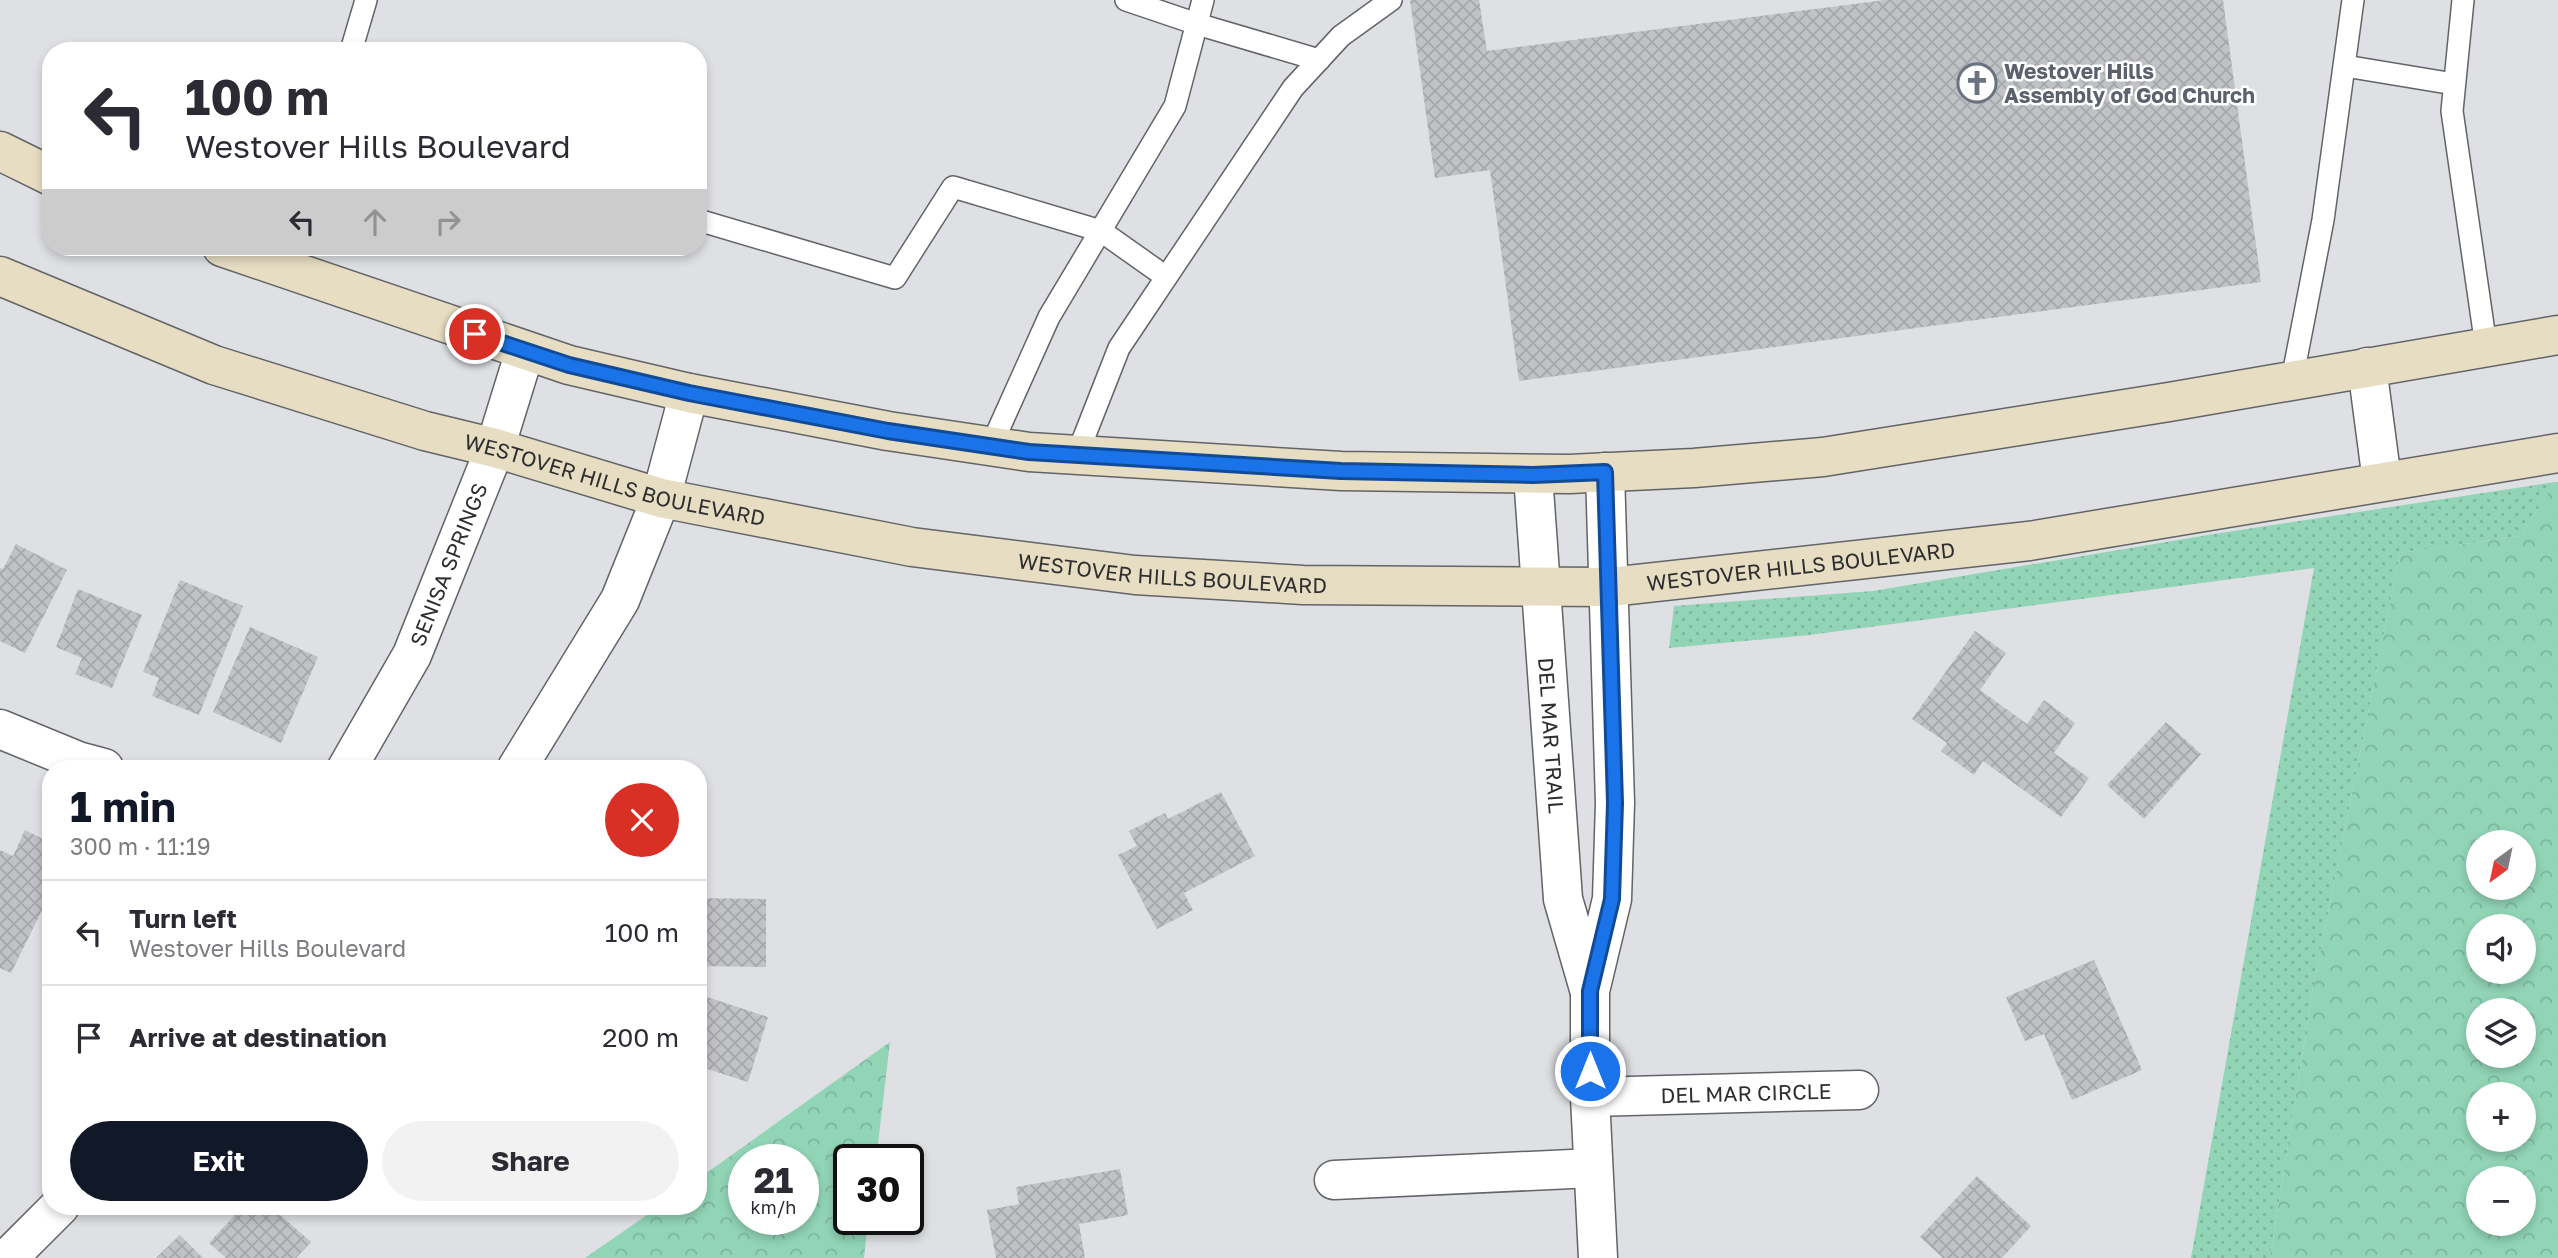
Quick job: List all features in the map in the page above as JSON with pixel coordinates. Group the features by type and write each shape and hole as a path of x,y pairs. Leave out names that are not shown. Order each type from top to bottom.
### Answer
{"main road":[{"path":"0,151 42,172"},
{"path":"274,256 292,259 525,351 569,365 689,393 888,431 1029,452 1341,471 1533,475 1694,468 1823,457 2558,335"},
{"name":"WESTOVER HILLS BOULEVARD","path":"0,276 214,365 425,431 661,498 912,547 1135,575 1303,585 1610,587 2029,541 2558,453"}],"street":[{"name":"SENISA SPRINGS","path":"352,760 412,656 495,449 525,351"},
{"path":"2367,367 2382,481"},
{"path":"522,760 620,600 661,498 689,393"},
{"name":"DEL MAR TRAIL","path":"1598,1258 1590,1097 1590,991 1612,899 1615,803 1605,472"},
{"name":"DEL MAR TRAIL","path":"1533,475 1563,899 1590,991"},
{"path":"0,729 76,760"},
{"path":"1557,842 1614,842"},
{"name":"DEL MAR CIRCLE","path":"1590,1097 1859,1090"},
{"path":"1334,1180 1593,1168"},
{"path":"8,1258 51,1215"}],"lane":[{"path":"354,42 366,0"},
{"path":"1126,0 1319,60"},
{"path":"991,446 1049,317 1175,106 1203,0"},
{"path":"1077,455 1119,348 1293,88 1341,36 1391,0"},
{"path":"2292,380 2322,220 2353,0"},
{"path":"2463,0 2452,111 2486,346"},
{"path":"2344,66 2454,84"},
{"path":"707,223 895,278 953,187 1101,231 1166,277"}],"green space":[{"path":"2555,482 2521,536 2400,553 2313,988 2270,1258 2191,1258 2314,568 1809,635 1669,648 1674,606 1873,591 2214,534"},
{"path":"2555,482 2558,482 2558,1258 2270,1258 2313,988 2400,553 2521,536"},
{"path":"890,1042 878,1144 833,1144 833,1235 866,1235 864,1258 585,1258 647,1215 707,1215 707,1173 728,1158 728,1235 819,1235 819,1144 747,1144"}],"building":[{"path":"1410,0 1479,0 1487,51 1885,0 2223,0 2261,282 1519,381 1490,170 1435,178"},
{"path":"16,544 67,570 25,653 0,641 0,568 3,569"},
{"path":"180,580 243,606 199,715 152,696 159,678 143,672"},
{"path":"78,589 142,615 112,688 75,674 82,658 56,647"},
{"path":"250,627 318,657 281,743 213,712"},
{"path":"1975,631 2006,653 1980,690 2027,724 2044,700 2075,723 2054,753 2089,778 2061,817 1983,761 1974,775 1941,751 1947,743 1912,719"},
{"path":"2166,722 2201,754 2144,819 2107,785"},
{"path":"1221,792 1255,856 1184,893 1193,910 1157,929 1118,855 1137,846 1129,831 1165,813 1168,819"},
{"path":"25,830 42,838 42,910 11,973 0,968 0,850 13,856"},
{"path":"707,898 766,899 766,967 707,966"},
{"path":"2094,960 2142,1070 2072,1100 2044,1034 2025,1041 2006,997"},
{"path":"707,997 768,1017 748,1082 707,1069"},
{"path":"1120,1169 1128,1215 1079,1224 1085,1258 996,1258 987,1210 1019,1204 1016,1187"},
{"path":"1977,1176 2031,1226 2002,1258 1943,1258 1920,1237"},
{"path":"235,1215 280,1215 311,1242 296,1258 226,1258 209,1243"},
{"path":"180,1235 203,1258 156,1258"}],"place":[{"name":"Westover Hills Assembly of God Church","path":"1977,83"}],"route":[{"path":"475,334 569,365 632,381 888,431 1029,452 1341,471 1533,475 1605,472 1615,803 1612,899 1590,991 1590,1071"}]}
